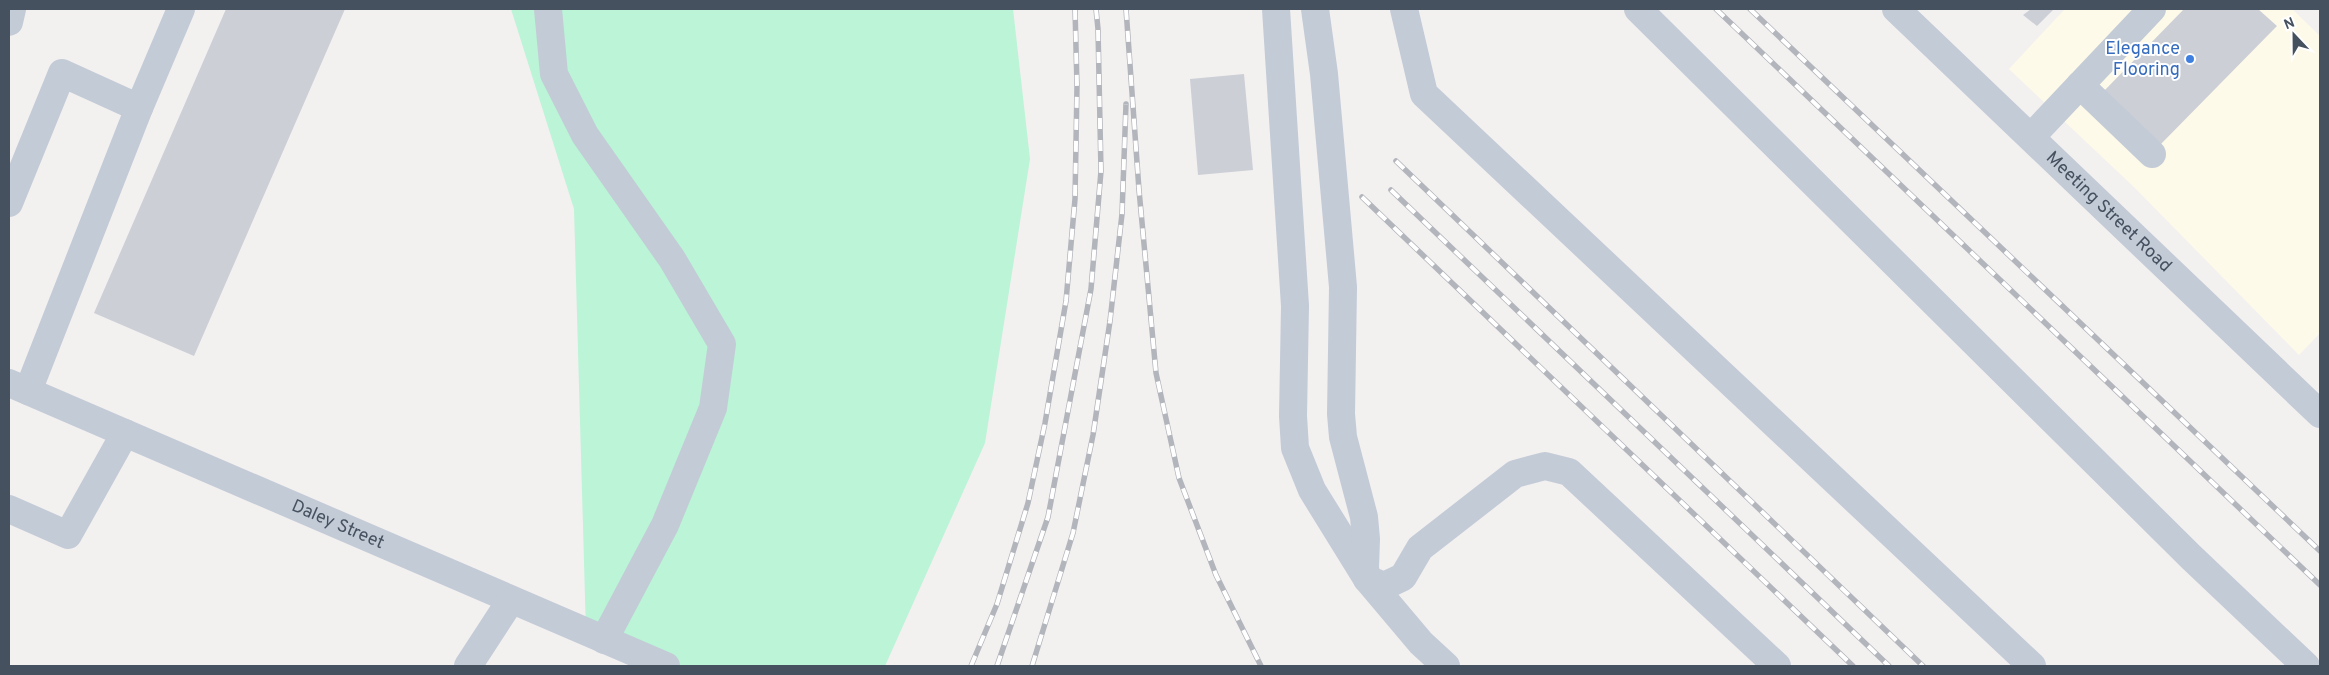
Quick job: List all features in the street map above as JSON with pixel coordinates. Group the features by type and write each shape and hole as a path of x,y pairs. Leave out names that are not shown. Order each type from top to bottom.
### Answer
{"street":[{"path":"9,22 12,9"},
{"path":"18,387 181,9"},
{"path":"548,9 554,74 585,135 672,259 722,344 713,408 665,525 604,640"},
{"path":"1276,9 1295,306 1293,416 1295,448 1312,490 1367,579 1421,643 1446,666"},
{"path":"1315,9 1324,74 1343,287 1341,414 1343,437 1364,517 1367,579"},
{"path":"1404,9 1424,94 2032,666"},
{"path":"1638,9 2191,557 2306,666"},
{"name":"Meeting Street Road","path":"1896,9 2320,414"},
{"path":"2030,137 2152,9"},
{"path":"9,203 62,73 139,108"},
{"path":"2080,85 2152,154"},
{"name":"Daley Street","path":"18,387 666,666"},
{"path":"9,509 68,535 125,433"},
{"path":"1367,579 1384,586 1404,577 1420,548 1515,474 1545,466 1569,472 1777,666"},
{"path":"468,666 511,600"}],"shaded area":[{"path":"2065,9 2292,9 2320,36 2320,333 2299,355 2135,188 2009,69"}],"green space":[{"path":"511,9 1013,9 1030,159 985,443 885,666 666,666 586,632 574,209"}],"building":[{"path":"226,9 345,9 194,356 94,313"},
{"path":"2031,9 2054,9 2037,26 2023,15"},
{"name":"Elegance Flooring","path":"2184,9 2258,9 2277,26 2159,146 2104,91"},
{"path":"1244,74 1253,170 1198,175 1190,79"}],"railway":[{"path":"971,666 997,604 1028,503 1045,423 1066,301 1075,199 1077,86 1075,9"},
{"path":"997,666 1048,517 1091,289 1101,171 1096,9"},
{"path":"1126,9 1139,190 1156,373 1179,478 1216,575 1261,666"},
{"path":"1716,9 2320,585"},
{"path":"1750,9 2320,551"},
{"path":"1032,666 1073,533 1093,435 1110,321 1122,214 1126,104"},
{"path":"1396,161 1923,666"},
{"path":"1391,190 1889,666"},
{"path":"1362,197 1853,666"}],"place":[{"name":"Elegance Flooring","path":"2190,59"}]}
